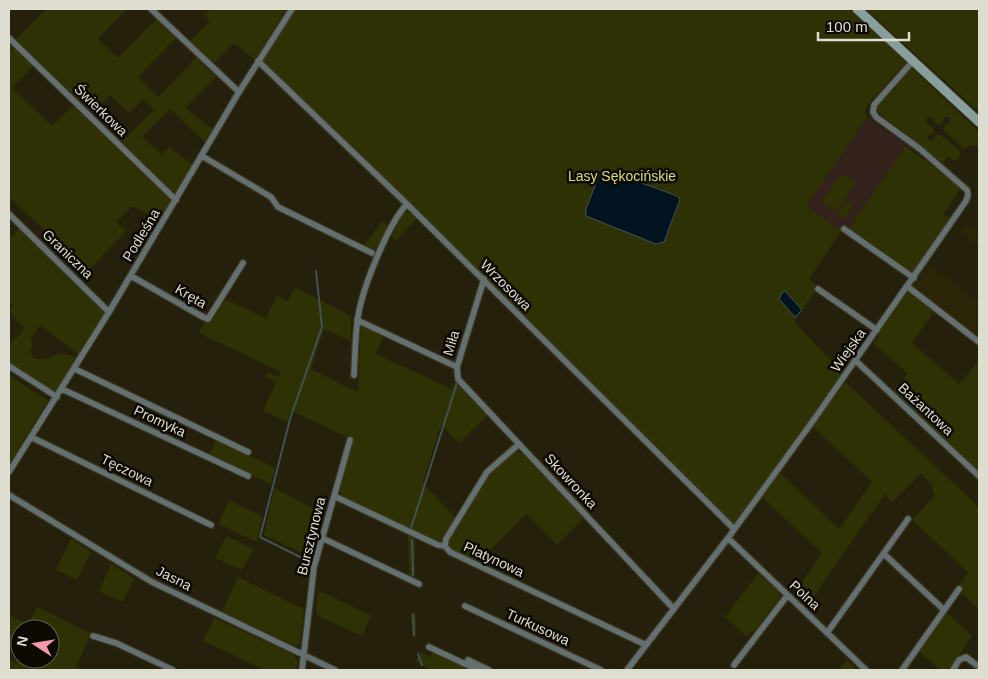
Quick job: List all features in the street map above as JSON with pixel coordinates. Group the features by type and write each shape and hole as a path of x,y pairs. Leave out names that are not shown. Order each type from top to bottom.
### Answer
{"street":[{"path":"151,9 238,92"},
{"name":"Podleśna","path":"9,472 75,369 238,92 292,9"},
{"path":"857,9 979,122"},
{"name":"Świerkowa","path":"9,38 176,200"},
{"name":"Wrzosowa","path":"258,61 484,279 734,529"},
{"name":"Wiejska","path":"627,670 728,538 856,361 965,204 968,192 945,170 873,112 874,105 913,61"},
{"path":"202,156 271,197 278,207 372,253"},
{"path":"354,375 357,320 361,304 378,256 400,212 407,204"},
{"name":"Graniczna","path":"9,214 109,312"},
{"path":"844,229 914,278"},
{"name":"Kręta","path":"131,276 202,318 208,319 243,263"},
{"name":"Miła","path":"357,320 457,367 484,279"},
{"path":"908,287 979,342"},
{"path":"818,289 877,330"},
{"name":"Bażantowa","path":"856,361 979,476"},
{"path":"9,366 57,397"},
{"name":"Skowronka","path":"457,367 458,379 674,609"},
{"path":"75,369 248,452"},
{"name":"Promyka","path":"62,389 248,476"},
{"name":"Tęczowa","path":"31,437 211,525"},
{"name":"Bursztynowa","path":"302,670 313,572 350,440"},
{"path":"445,546 446,539 487,472 518,444"},
{"name":"Jasna","path":"9,495 152,582 335,670"},
{"name":"Platynowa","path":"334,496 438,545 445,546 450,552 646,645"},
{"path":"827,633 908,519"},
{"path":"322,538 419,584"},
{"name":"Polna","path":"728,538 866,670"},
{"path":"884,554 942,608"},
{"path":"902,670 959,589"},
{"path":"734,665 787,596"},
{"name":"Turkusowa","path":"464,606 601,670"},
{"path":"93,636 116,642 173,670"},
{"path":"429,647 478,670"},
{"path":"952,670 959,660 966,657 979,667"},
{"path":"468,660 489,670"}],"shaded area":[{"path":"867,118 906,143 906,146 849,228 846,226 843,232 806,206"},
{"path":"967,224 979,232 979,246 961,233"},
{"path":"929,265 979,301 979,337 914,287"}],"green space":[{"path":"46,9 127,9 98,39 118,58 156,19 176,38 138,77 158,97 196,58 216,77 185,108 214,130 206,143 170,109 142,137 162,155 169,147 193,164 176,194 122,142 154,110 143,99 129,113 110,95 92,113 16,39"},
{"path":"211,9 286,9 255,60 234,43 213,64 190,41 210,21 204,15"},
{"name":"Lasy Sękocińskie","path":"297,9 851,9 907,61 868,104 865,112 867,118 806,206 841,231 809,279 815,283 816,290 794,322 844,374 733,525 486,278 260,60"},
{"path":"866,9 979,9 979,112"},
{"path":"9,43 33,66 12,88 52,126 73,106 172,200 160,220 132,206 116,222 126,231 88,271 9,197"},
{"path":"912,68 979,132 979,145 969,146 964,149 944,131 944,126 950,122 949,117 945,117 941,124 936,124 931,117 926,118 926,123 933,127 934,133 928,136 927,140 932,141 936,135 941,135 961,152 958,160 948,157 943,163 878,112 878,105 896,88 895,86"},
{"path":"906,146 961,188 943,214 951,219 914,273 849,228"},
{"path":"841,173 856,182 836,212 821,202"},
{"path":"847,200 853,205 844,219 837,214"},
{"path":"405,212 413,213 418,217 396,241 392,237 400,218"},
{"path":"383,221 389,227 374,251 363,246"},
{"path":"20,227 105,313 79,354 40,325 30,339 33,343 30,352 34,358 45,359 63,354 76,358 55,392 9,362 9,346 22,332 24,327 13,317 10,311 13,305 9,303 9,239"},
{"path":"295,287 351,316 351,341 324,329 311,369 358,392 361,324 384,334 376,354 452,389 455,381 488,415 459,443 442,426 439,431 423,483 455,517 442,540 436,542 343,498 339,489 353,440 291,411 287,422 263,411 276,382 265,377 268,372 278,377 281,372 199,333 205,321 212,321 221,304 227,300 266,318 277,295 288,301"},
{"path":"907,293 934,312 912,343 959,384 979,360 979,472 893,391 908,374 872,342 879,338 878,334"},
{"path":"9,375 48,401 9,464"},
{"path":"845,382 979,507 979,610 957,588 968,572 912,520 934,496 932,485 921,473 892,502 885,494 806,607 794,594 822,553 762,497 779,472 839,529 872,482 813,427"},
{"path":"216,440 275,468 271,484 209,456"},
{"path":"514,452 528,457 585,517 557,545 526,514 478,562 448,548 447,543 488,475"},
{"path":"274,488 323,513 312,558 264,535"},
{"path":"229,500 262,516 257,542 218,524"},
{"path":"408,535 415,538 415,579 409,576"},
{"path":"227,536 254,549 242,570 215,558"},
{"path":"71,539 91,552 77,580 56,570"},
{"path":"111,564 134,578 123,602 99,591"},
{"path":"759,572 762,578 776,588 780,597 755,631 751,632 747,637 725,617"},
{"path":"238,577 304,609 300,643 295,646 222,611"},
{"path":"318,590 371,616 362,636 316,615"},
{"path":"37,607 91,634 76,667 83,670 9,670 9,660 10,669 60,669 60,619 31,619"},
{"path":"946,612 972,636 949,670 940,670 919,651"},
{"path":"416,613 416,638 412,636 411,614"},
{"path":"9,615 17,619 10,619 10,647 9,646"},
{"path":"214,618 294,655 298,662 296,670 265,670 203,641"},
{"path":"420,652 430,657 433,652 471,670 432,670 415,662"},
{"path":"847,660 857,670 839,670"}],"water":[{"path":"609,171 677,196 680,199 664,242 656,244 586,216 586,209 600,173"},
{"path":"785,291 802,310 795,317 779,299"}],"waterway":[{"path":"310,562 260,537 290,419 322,327 316,271"},
{"path":"411,528 457,383"},
{"path":"412,540 413,575"},
{"path":"413,614 414,635"},
{"path":"418,654 422,665"}]}
